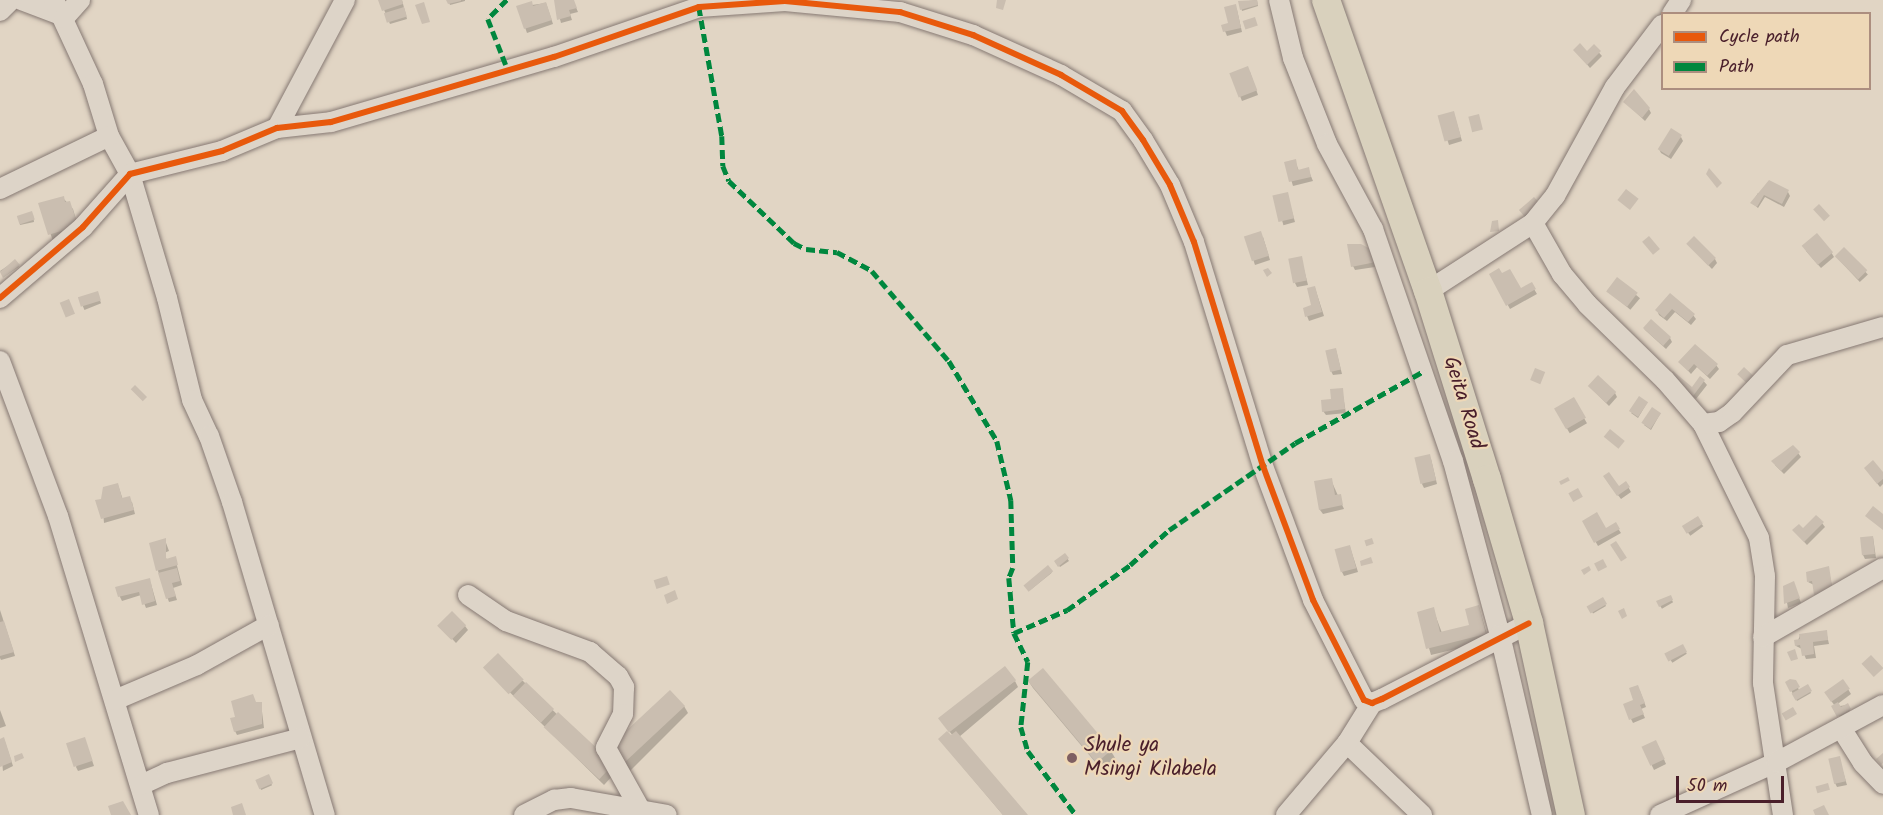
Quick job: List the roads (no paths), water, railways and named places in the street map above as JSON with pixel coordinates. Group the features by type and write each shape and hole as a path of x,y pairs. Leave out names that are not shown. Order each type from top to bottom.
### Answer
{"highway":[{"name":"Geita Road","path":"1326,0 1428,291 1529,623 1571,815"}],"street":[{"path":"0,11 11,0"},
{"path":"21,0 60,11 80,0"},
{"path":"277,128 345,0"},
{"path":"1280,0 1293,58 1327,144 1373,229 1424,371 1471,520 1542,815"},
{"path":"0,298 83,227 130,174 222,151 277,128 330,122 554,57 670,14 739,2 785,1 843,4 933,21 1061,75 1122,111 1170,185 1190,232 1292,547 1348,674 1364,700 1372,703"},
{"path":"60,11 93,84 109,135 130,174 164,286 192,400 220,466 324,815"},
{"path":"1428,291 1533,223 1555,196 1615,87 1661,26"},
{"path":"0,189 109,135"},
{"path":"1533,223 1562,274 1587,304 1665,380 1703,424 1759,538 1765,576 1762,637 1763,683 1777,762 1783,815"},
{"path":"1703,424 1719,422 1732,413 1787,355 1883,327"},
{"path":"0,361 58,516 149,815"},
{"path":"1762,637 1883,568"},
{"path":"468,595 506,621 590,652 618,676 624,687 623,714 606,748 640,809"},
{"path":"1286,815 1347,743 1372,703 1500,635 1529,623"},
{"path":"115,700 197,665 269,625"},
{"path":"1660,815 1777,762 1883,705"},
{"path":"1841,728 1863,763 1883,784"},
{"path":"141,785 167,773 301,738"},
{"path":"1347,743 1422,815"},
{"path":"524,815 554,800 571,798 666,815"}],"place":[{"name":"Shule ya Msingi Kilabela","path":"1072,758"}]}
